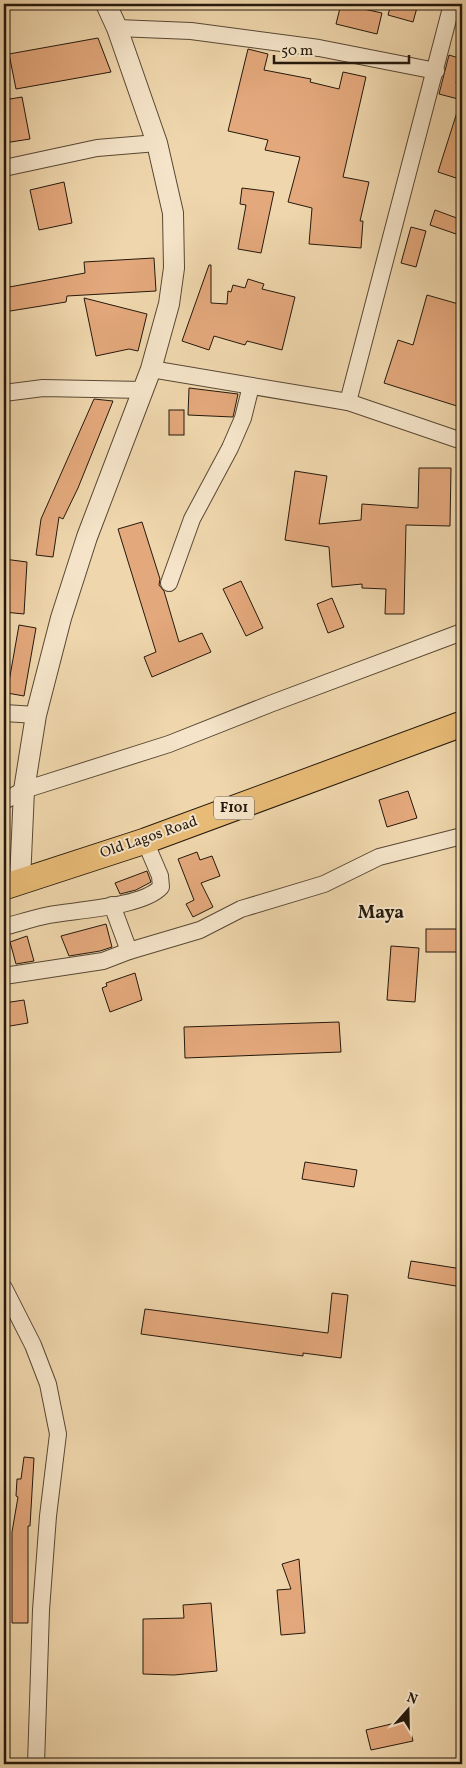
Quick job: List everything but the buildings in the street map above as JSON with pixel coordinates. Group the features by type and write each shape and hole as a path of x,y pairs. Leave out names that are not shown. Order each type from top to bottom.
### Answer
{"main road":[{"name":"Old Lagos Road","path":"12,884 145,841 462,724"}],"street":[{"path":"12,884 36,715 61,618 87,537 151,369 169,304 174,268 173,213 157,143 117,28 106,4"},
{"path":"348,402 452,4"},
{"path":"117,28 191,30 300,45 436,71"},
{"path":"4,168 97,148 157,143"},
{"path":"151,369 348,402 462,441"},
{"path":"169,584 192,519 230,448 243,418 251,386"},
{"path":"4,393 43,388 143,390"},
{"path":"4,801 24,790 169,744 462,632"},
{"path":"4,712 36,715"},
{"path":"4,976 103,961 129,951 173,940 200,930 241,909 324,884 379,857 462,836"},
{"path":"4,927 49,915 112,905 154,894 160,887 160,876 145,841"},
{"path":"112,905 129,951"},
{"path":"4,1288 21,1319 48,1384 58,1434 48,1516 41,1601 36,1764"}],"district":[{"name":"Maya","path":"381,913"}]}
